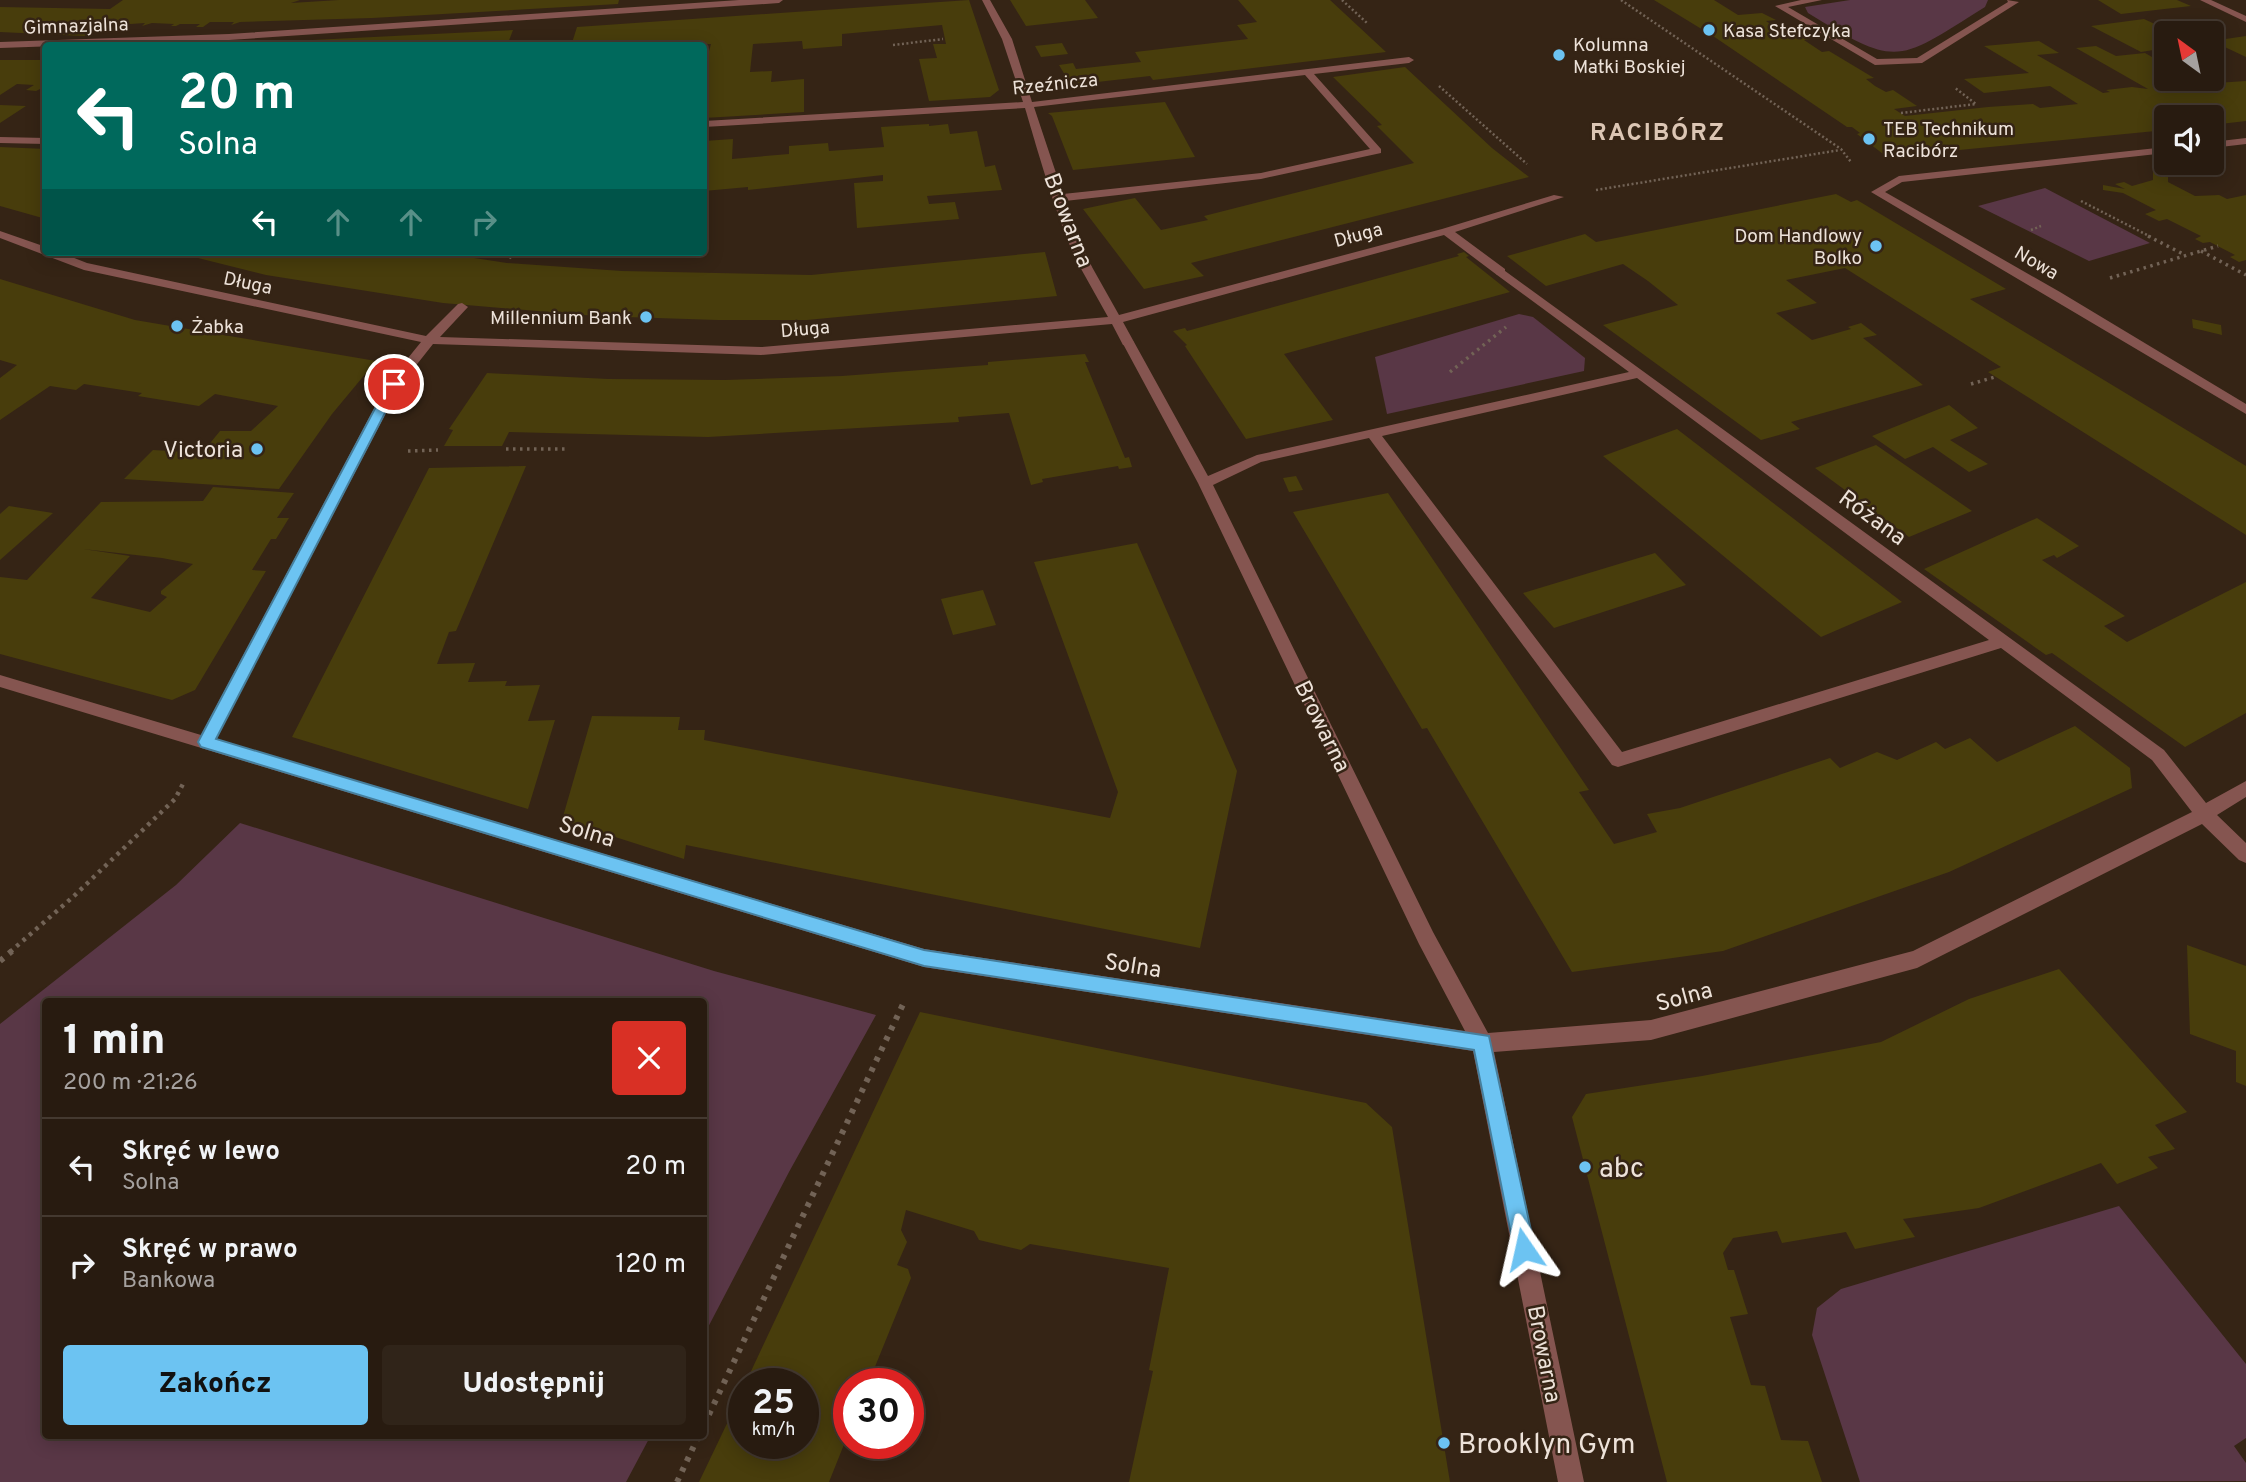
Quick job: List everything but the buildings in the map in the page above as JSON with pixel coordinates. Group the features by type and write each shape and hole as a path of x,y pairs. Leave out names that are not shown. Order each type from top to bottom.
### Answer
{"street":[{"name":"Gimnazjalna","path":"102,42 779,0"},
{"name":"Browarna","path":"986,0 1007,39 1072,238 1205,483 1426,938 1482,1042 1572,1482"},
{"path":"1818,0 1779,6 1875,62 1919,61 2015,2 2011,0"},
{"path":"2204,0 2246,19"},
{"name":"Gimnazjalna","path":"0,46 42,44"},
{"name":"Rzeźnicza","path":"707,124 1029,105 1409,60"},
{"path":"1058,198 1261,176 1377,150 1307,72"},
{"path":"0,140 42,141"},
{"path":"2224,144 2246,141"},
{"path":"1877,192 1899,179 2154,151"},
{"name":"Nowa","path":"1877,192 2056,295 2246,410"},
{"name":"Długa","path":"58,256 85,266 429,340 761,351 1116,320 1446,231 1561,196"},
{"name":"Różana","path":"1446,231 2158,755 2204,814 2246,855"},
{"name":"Długa","path":"0,234 42,250"},
{"path":"206,742 394,384 429,340 462,307"},
{"path":"1205,483 1257,459 1639,374"},
{"path":"1374,435 1618,760 2004,641"},
{"name":"Solna","path":"0,681 924,958 1482,1042 1651,1030 1917,959 2204,814 2246,788"}],"path":[{"path":"1342,0 1561,196 1840,149"},
{"path":"1621,0 1840,149 1877,192"},
{"path":"893,45 943,39"},
{"path":"2074,198 2186,255"},
{"path":"2056,295 2218,246"},
{"path":"2200,251 2246,275"},
{"path":"1446,376 1539,300"},
{"path":"1971,384 1995,377"},
{"path":"506,449 567,449"},
{"path":"0,961 74,896 175,799 206,742"},
{"path":"707,1419 924,958"},
{"path":"677,1482 697,1439"}],"shaded area":[{"path":"1850,0 1988,0 1985,7 1933,39 1898,52 1881,50 1862,43 1808,13 1805,7"},
{"path":"2045,188 2150,243 2089,261 1978,206"},
{"path":"1519,314 1533,317 1585,358 1584,371 1387,414 1375,357"},
{"path":"240,823 714,971 876,1015 789,1172 707,1329 707,998 42,998 42,1439 649,1439 626,1482 0,1482 0,1024 176,885"},
{"path":"2119,1206 2246,1364 2246,1438 2234,1446 2246,1463 2246,1481 1860,1482 1812,1335 1817,1308 1841,1289"}],"place":[{"name":"Kasa Stefczyka","path":"1709,30"},
{"name":"Kolumna Matki Boskiej","path":"1559,55"},
{"name":"TEB Technikum Racibórz","path":"1869,139"},
{"name":"Dom Handlowy Bolko","path":"1876,246"},
{"name":"Millennium Bank","path":"646,317"},
{"name":"Żabka","path":"177,326"},
{"name":"Victoria","path":"257,449"},
{"name":"abc","path":"1585,1167"},
{"name":"Brooklyn Gym","path":"1444,1443"}],"district":[{"name":"RACIBÓRZ","path":"1658,132"}],"route":[{"path":"394,384 206,742 924,958 1482,1042 1524,1249"}]}
